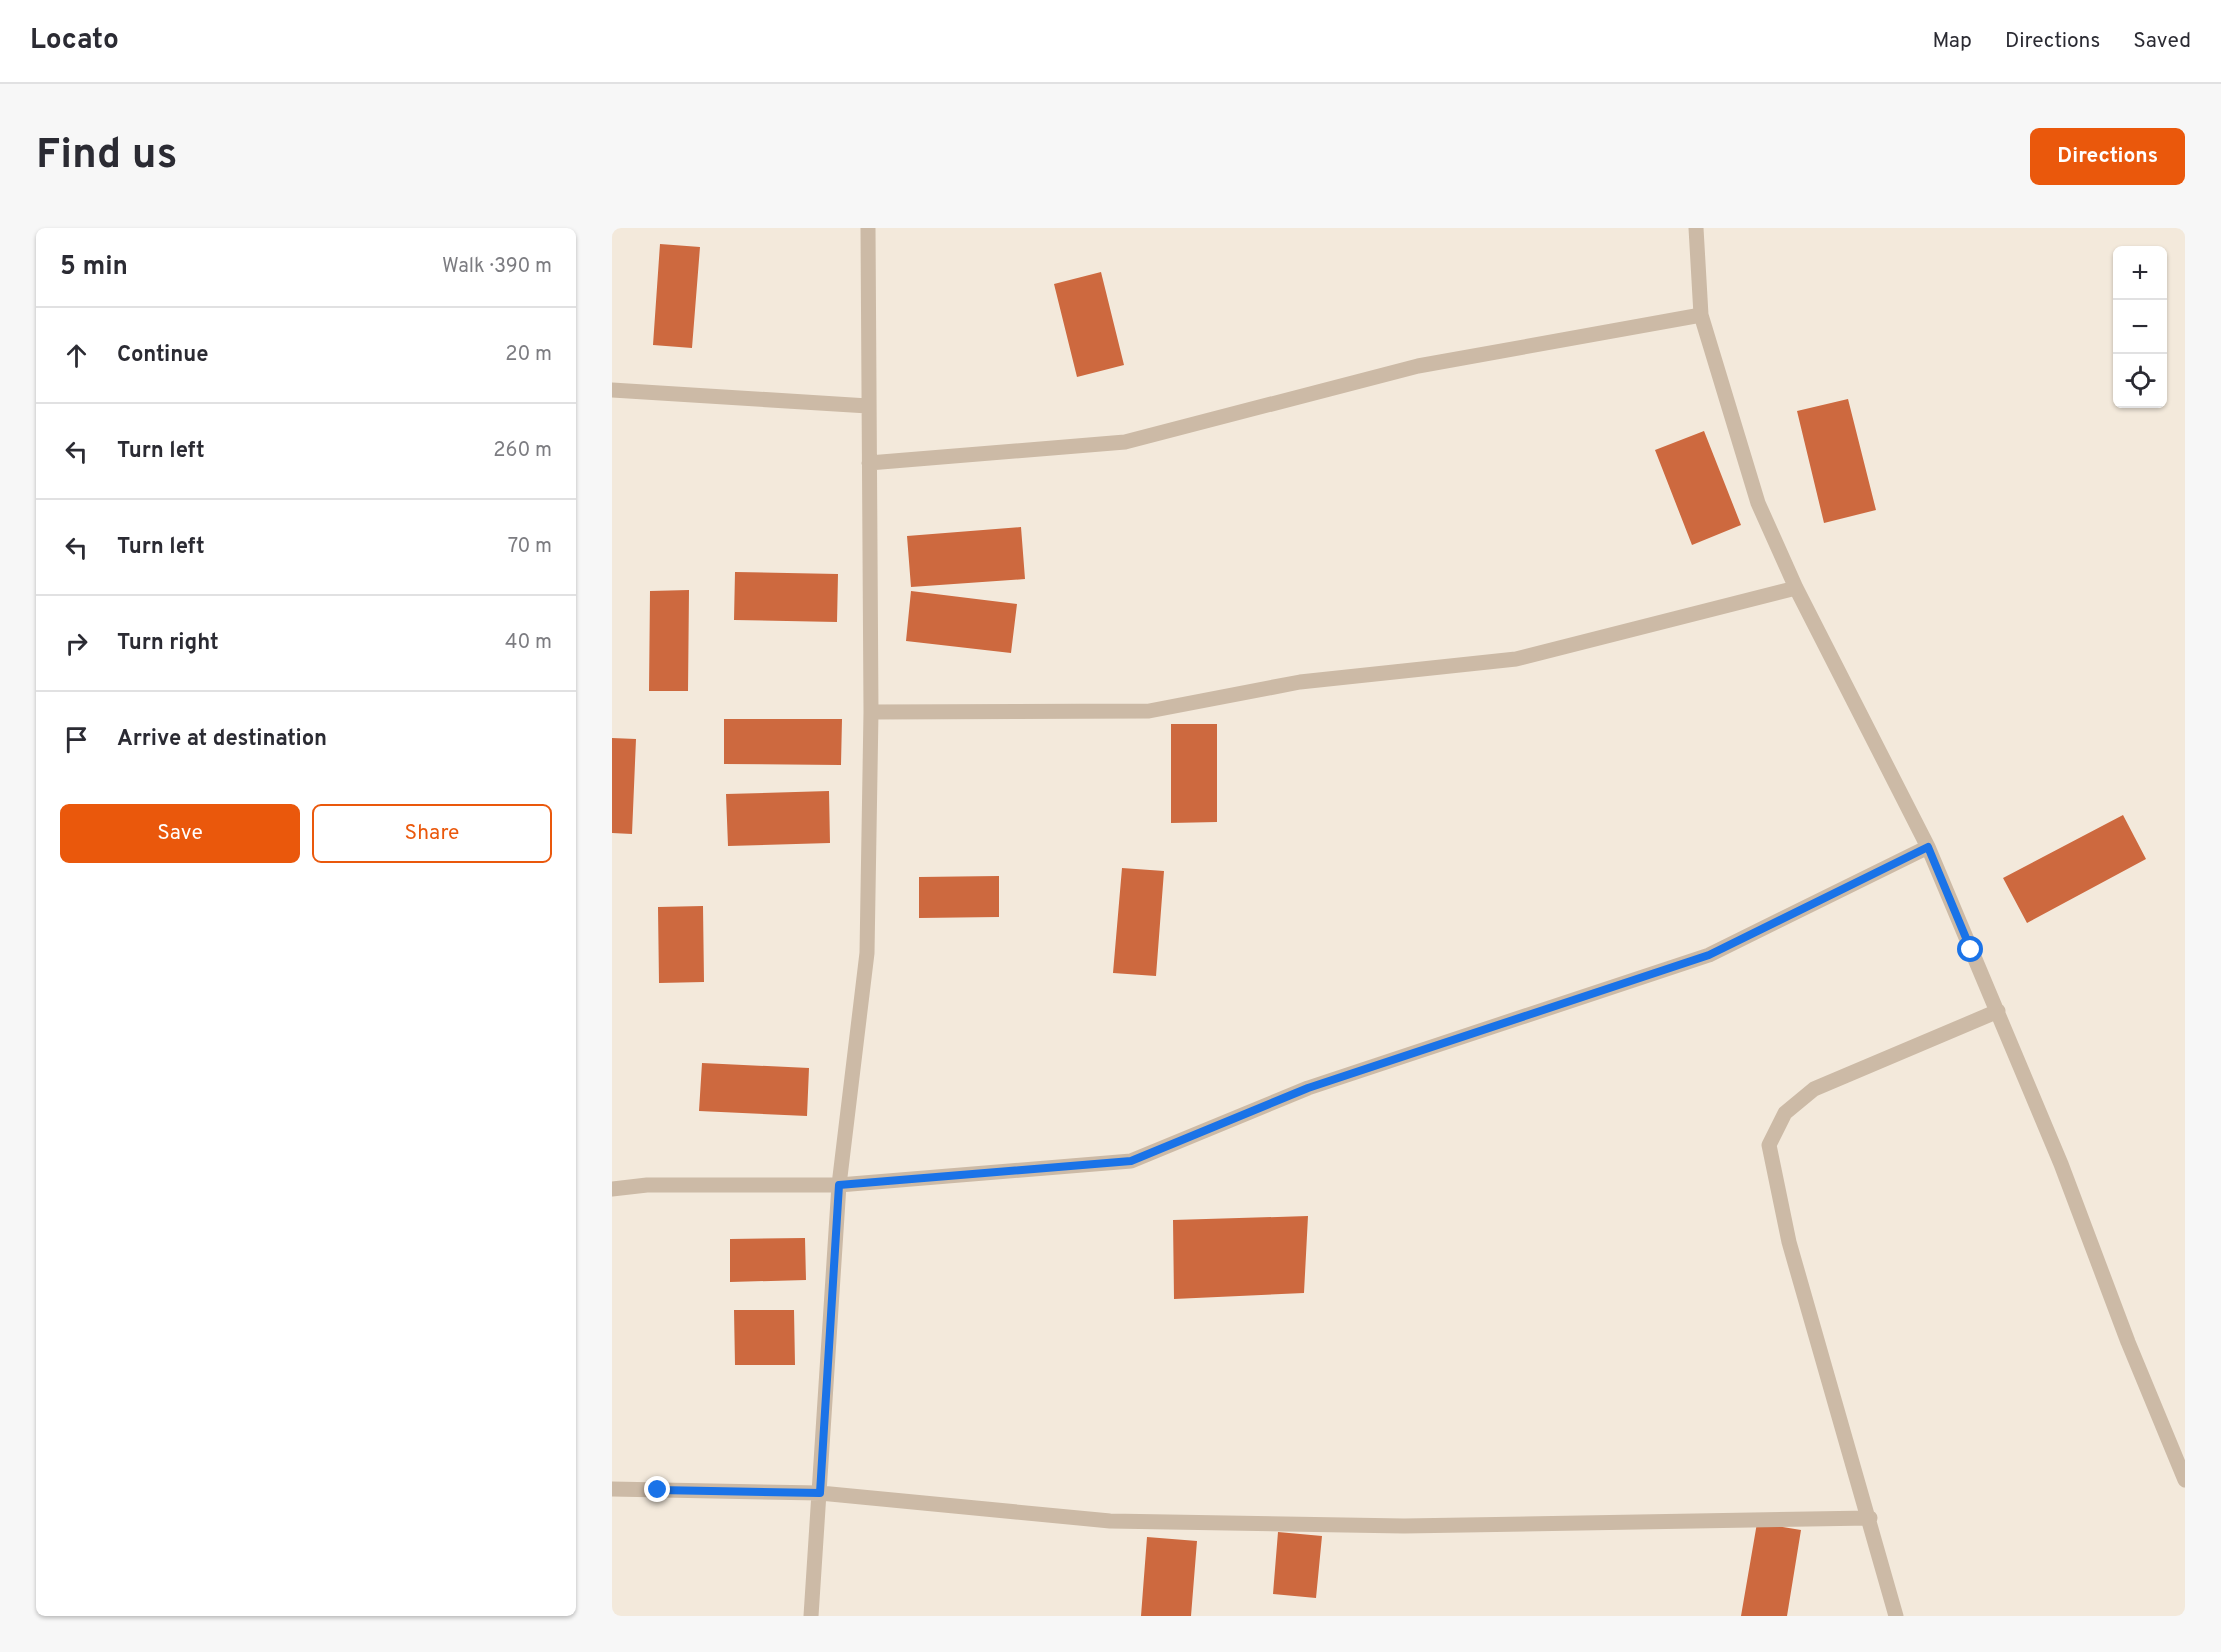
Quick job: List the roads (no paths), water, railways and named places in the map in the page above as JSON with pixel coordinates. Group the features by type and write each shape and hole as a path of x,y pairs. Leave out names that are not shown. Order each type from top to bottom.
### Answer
{"street":[{"path":"811,1616 839,1185 867,953 871,712 868,228"},
{"path":"1696,228 1701,315 1758,502 1796,588 1928,847 1998,1011 2185,1480"},
{"path":"869,463 1125,442 1418,366 1701,315"},
{"path":"612,390 868,406"},
{"path":"871,712 1149,711 1300,682 1516,659 1796,588"},
{"path":"612,1189 647,1185 839,1185 1131,1161 1308,1088 1709,955 1928,847"},
{"path":"1896,1616 1870,1518 1789,1242 1769,1145 1785,1113 1814,1089 1998,1011"},
{"path":"612,1489 820,1493 1110,1521 1404,1526 1870,1518"}]}
